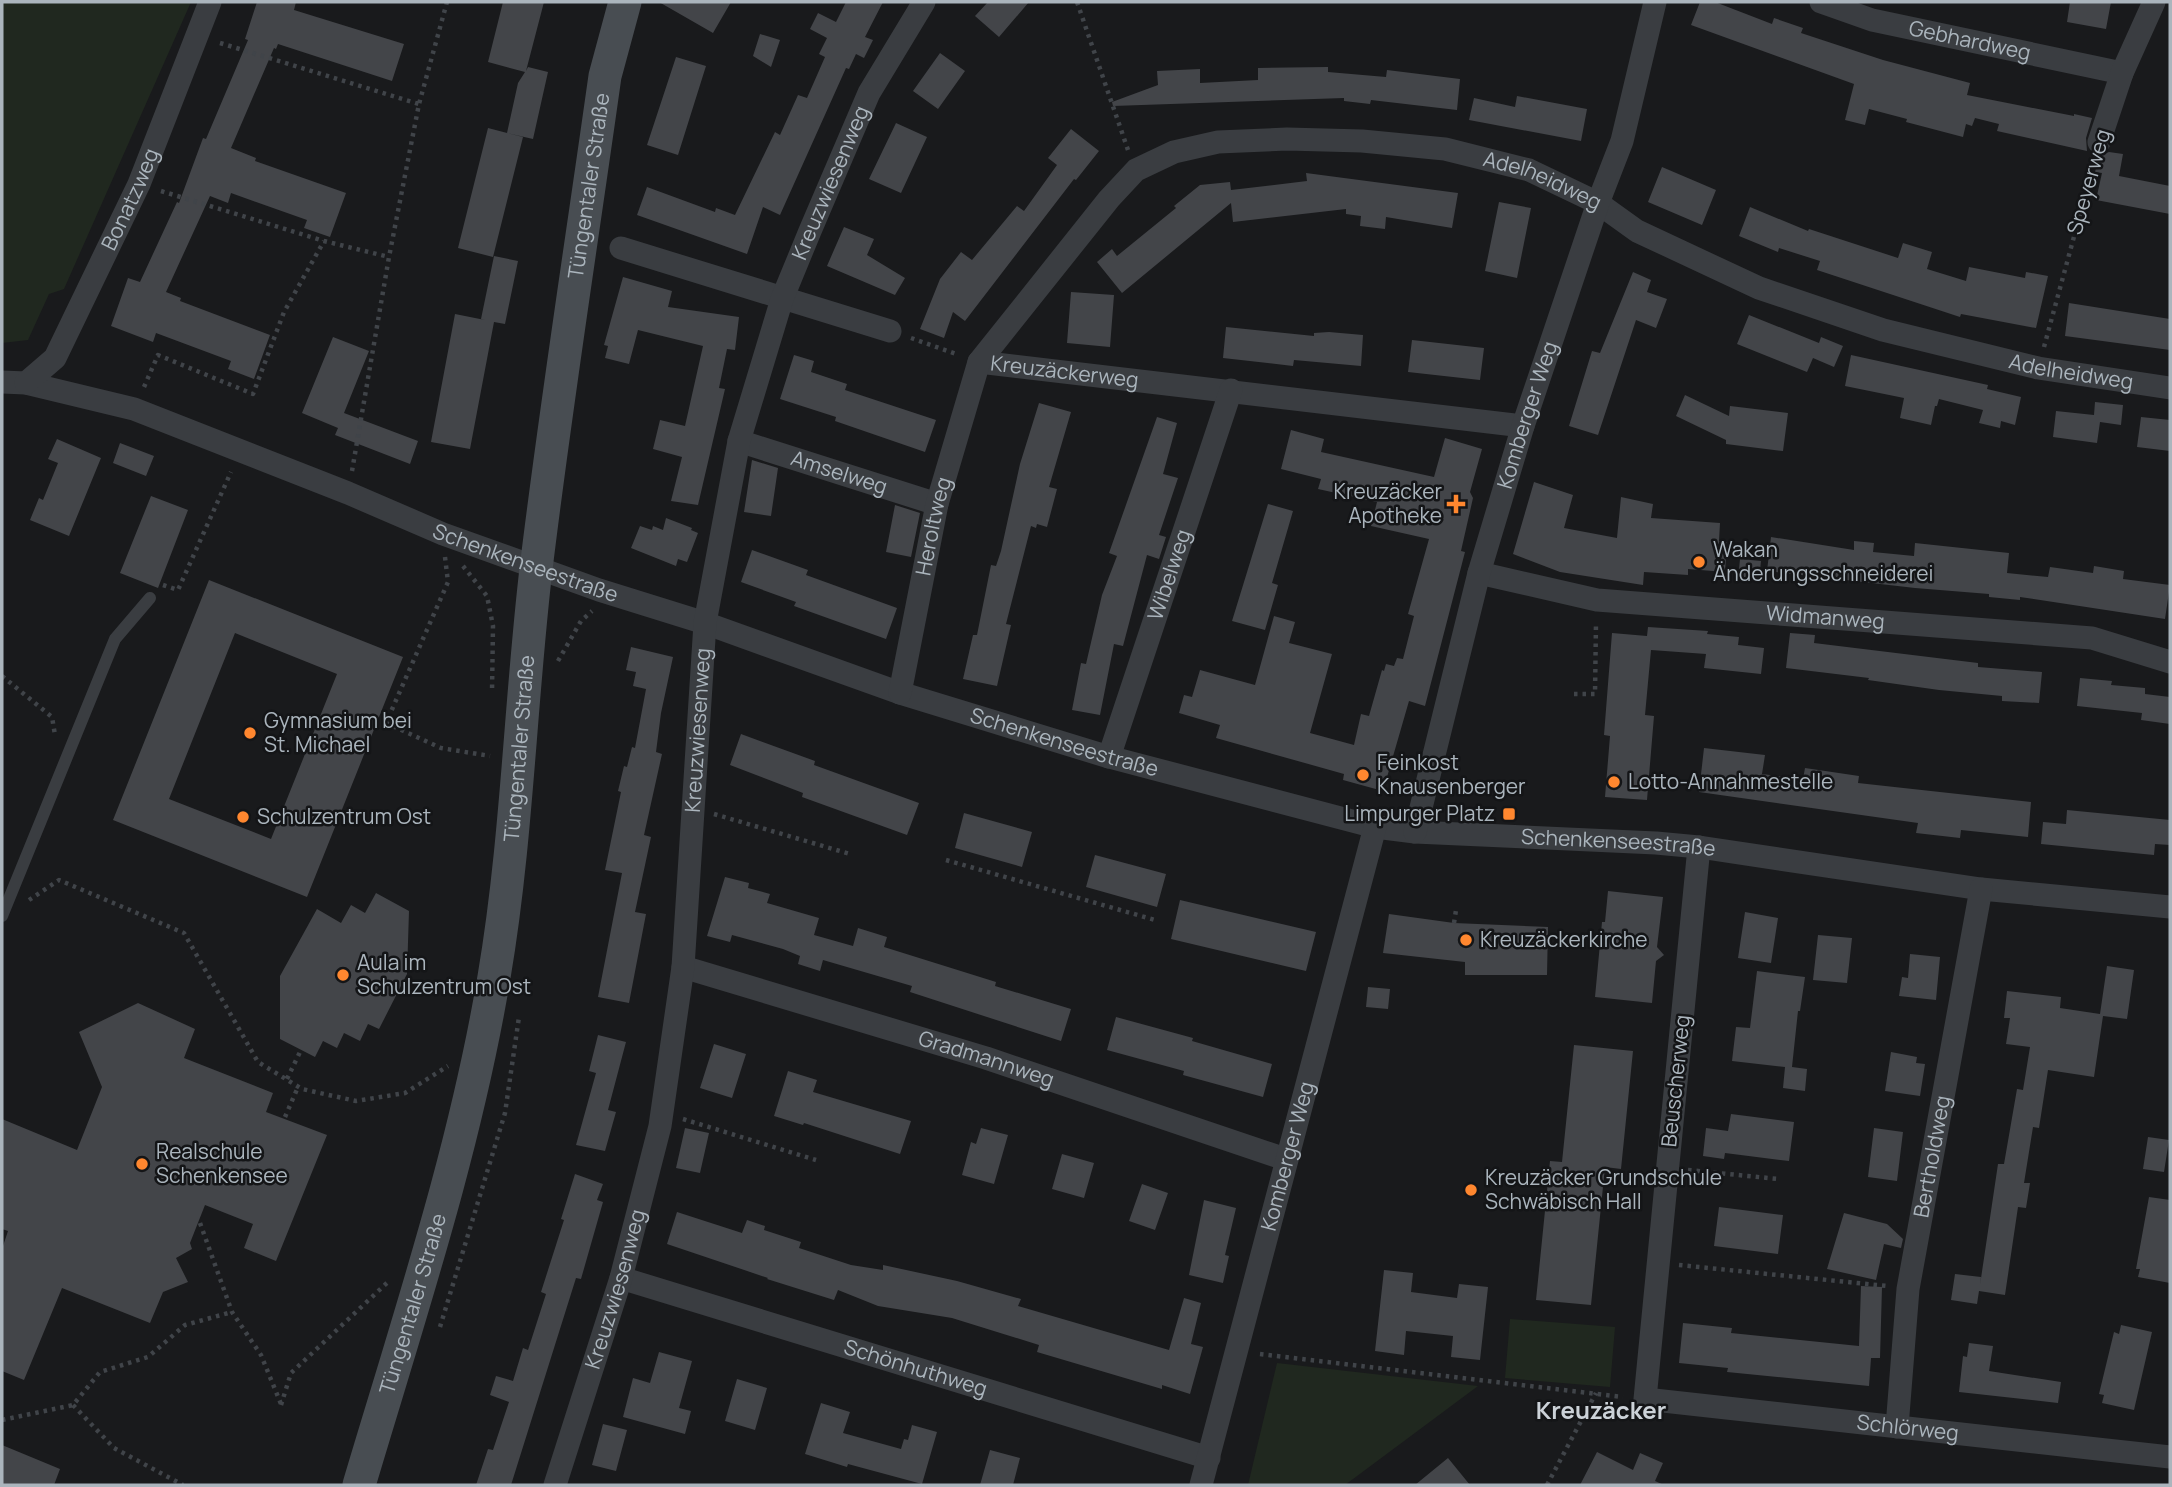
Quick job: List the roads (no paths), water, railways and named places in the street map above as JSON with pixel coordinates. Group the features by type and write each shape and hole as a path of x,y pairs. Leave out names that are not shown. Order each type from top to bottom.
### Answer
{"street":[{"name":"Bonatzweg","path":"26,383 55,358 139,184 210,2"},
{"name":"Tüngentaler Straße","path":"359,1485 454,1167 494,976 518,790 536,567 605,76 625,2"},
{"name":"Kreuzwiesenweg","path":"555,1485 621,1278 661,1113 683,967 705,623 739,441 782,299 869,93 924,2"},
{"name":"Komberger Weg","path":"1415,832 1479,573 1523,426 1598,203 1622,141 1655,2"},
{"name":"Gebhardweg","path":"1821,2 1872,20 2122,73"},
{"name":"Speyerweg","path":"2099,142 2122,73 2154,2"},
{"name":"Adelheidweg","path":"979,362 1065,252 1136,170 1174,152 1218,142 1287,139 1362,141 1445,149 1529,170 1598,203 1637,230 1759,288 1883,330 2038,368 2170,388"},
{"path":"621,248 890,331"},
{"name":"Kreuzäckerweg","path":"979,362 1523,426"},
{"name":"Heroltweg","path":"900,693 937,504 979,362"},
{"name":"Schenkenseestraße","path":"2,382 26,383 134,409 348,493 443,534 900,693 1110,757 1374,827 1415,832 1699,847 1981,889 2170,907"},
{"name":"Wibelweg","path":"1110,757 1231,390"},
{"name":"Amselweg","path":"739,441 937,504"},
{"name":"Widmanweg","path":"1479,573 1597,600 2092,638 2170,662"},
{"name":"Komberger Weg","path":"1201,1485 1374,827"},
{"name":"Beuscherweg","path":"1645,1399 1699,847"},
{"name":"Bertholdweg","path":"1897,1427 1908,1289 1981,889"},
{"name":"Gradmannweg","path":"683,967 986,1058 1286,1159"},
{"name":"Schönhuthweg","path":"621,1278 1209,1458"},
{"name":"Schlörweg","path":"1645,1399 1897,1427 2169,1450"}],"lane":[{"path":"2,916 115,639 150,598"}],"place":[{"name":"Kreuzäcker Apotheke","path":"1456,504"},
{"name":"Wakan Änderungsschneiderei","path":"1699,562"},
{"name":"Gymnasium bei St. Michael","path":"250,733"},
{"name":"Feinkost Knausenberger","path":"1363,775"},
{"name":"Lotto-Annahmestelle","path":"1614,782"},
{"name":"Limpurger Platz","path":"1509,814"},
{"name":"Schulzentrum Ost","path":"243,817"},
{"name":"Kreuzäckerkirche","path":"1466,940"},
{"name":"Aula im Schulzentrum Ost","path":"343,975"},
{"name":"Realschule Schenkensee","path":"142,1164"},
{"name":"Kreuzäcker Grundschule Schwäbisch Hall","path":"1471,1190"}],"district":[{"name":"Kreuzäcker","path":"1601,1411"}]}
